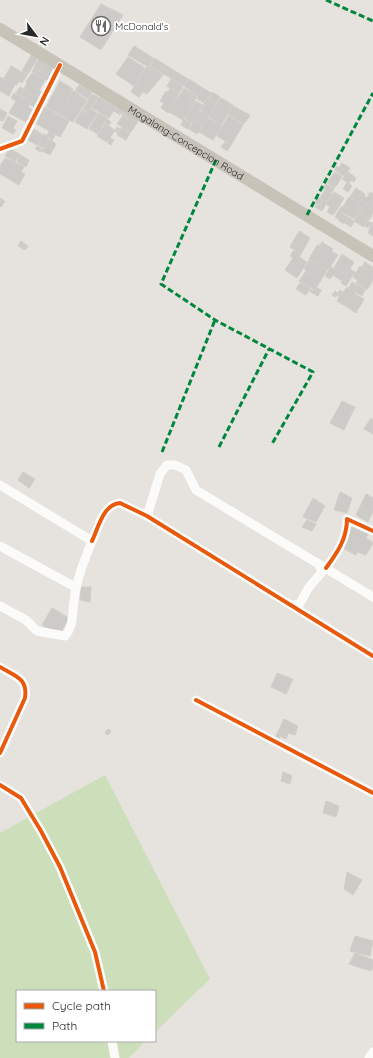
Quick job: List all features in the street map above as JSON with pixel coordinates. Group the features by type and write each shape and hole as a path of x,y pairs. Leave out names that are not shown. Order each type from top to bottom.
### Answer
{"main road":[{"name":"Magalang-Concepcion Road","path":"0,29 373,256"}],"street":[{"path":"0,150 22,141 60,65"},
{"path":"147,516 160,474 167,465 175,465 186,470 196,490 373,597"},
{"path":"0,485 92,541"},
{"path":"0,606 26,620 37,631 65,636 71,624 74,587 92,541 106,512 115,503 120,503 147,516 373,656"},
{"path":"322,565 338,553 347,531 347,520 373,531"},
{"path":"0,546 74,587"},
{"path":"291,605 299,605 309,588 322,572 322,565"},
{"path":"0,667 21,679 26,684 25,698 0,753"},
{"path":"196,700 373,793"},
{"path":"0,785 21,798 60,867 96,952 104,990"},
{"path":"112,1042 115,1058"},
{"path":"369,1058 373,1052"}],"green space":[{"path":"105,775 210,979 156,1031 156,990 16,990 16,1042 145,1042 129,1058 0,1058 0,833"}],"building":[{"name":"McDonald's","path":"101,4 123,15 101,50 80,37"},
{"path":"134,46 153,58 148,67 128,55"},
{"path":"33,52 39,56 28,74 22,71"},
{"path":"40,57 57,67 51,77 34,67"},
{"path":"128,57 145,68 134,86 116,74"},
{"path":"154,58 188,79 184,86 150,66"},
{"path":"11,66 27,75 22,83 19,81 17,85 4,78"},
{"path":"149,66 163,75 147,94 143,92 139,97 131,92 146,68"},
{"path":"34,68 50,77 48,81 32,72"},
{"path":"32,73 45,80 39,90 26,82"},
{"path":"0,77 15,84 9,96 0,91"},
{"path":"171,79 183,87 179,93 167,86"},
{"path":"189,79 203,88 198,96 184,86"},
{"path":"60,81 73,89 59,114 46,107"},
{"path":"27,83 42,92 39,98 24,89"},
{"path":"79,85 92,92 88,99 75,91"},
{"path":"20,87 30,93 27,99 16,93"},
{"path":"170,88 179,94 168,113 161,108 164,103 160,101 166,91 168,92"},
{"path":"184,88 193,93 190,98 195,101 183,120 169,112"},
{"path":"203,88 211,93 204,103 197,99"},
{"path":"73,91 87,100 73,122 59,114"},
{"path":"212,92 220,97 216,104 208,99"},
{"path":"14,93 31,102 28,107 33,110 26,122 9,113 16,101 11,98"},
{"path":"31,93 39,98 34,107 30,105 32,102 27,99"},
{"path":"92,94 98,97 88,113 83,109"},
{"path":"193,94 197,96 195,100 191,98"},
{"path":"99,97 116,107 109,118 92,108"},
{"path":"221,98 233,105 221,125 209,117"},
{"path":"207,99 216,104 209,116 201,110"},
{"path":"196,101 203,105 192,123 185,118"},
{"path":"118,106 123,110 120,115 114,111"},
{"path":"233,106 250,115 244,124 228,115"},
{"path":"44,107 69,121 60,137 35,123"},
{"path":"0,109 7,113 3,121 0,120"},
{"path":"91,109 97,113 87,129 75,122 82,110 88,114"},
{"path":"124,110 141,116 137,123 122,114"},
{"path":"200,111 209,116 203,126 194,120"},
{"path":"98,113 107,118 98,134 89,129"},
{"path":"123,115 137,123 131,132 117,124"},
{"path":"8,116 17,121 13,128 16,130 13,134 2,128"},
{"path":"228,116 243,125 231,145 217,136"},
{"path":"208,118 222,126 213,140 199,132"},
{"path":"107,119 111,122 109,125 105,123"},
{"path":"184,119 191,123 188,129 181,125"},
{"path":"194,121 202,126 197,134 189,129"},
{"path":"105,124 115,130 107,142 97,136"},
{"path":"117,127 120,129 117,133 115,131"},
{"path":"122,127 130,133 126,140 117,135"},
{"path":"34,129 43,135 37,145 28,140"},
{"path":"49,131 55,135 52,141 47,135"},
{"path":"44,134 49,137 43,148 38,145"},
{"path":"110,138 114,140 111,145 108,143"},
{"path":"48,139 56,144 50,155 42,151"},
{"path":"225,142 231,145 227,151 221,147"},
{"path":"37,146 42,149 41,152 35,149"},
{"path":"9,149 20,154 15,162 5,156"},
{"path":"20,155 29,160 26,167 17,162"},
{"path":"5,158 24,167 21,172 25,174 19,185 0,174 0,166"},
{"path":"342,163 350,168 344,176 335,170 337,166 339,168"},
{"path":"335,172 342,176 337,185 329,180"},
{"path":"348,172 356,178 354,182 351,180 349,183 342,179"},
{"path":"329,180 336,185 334,188 327,183"},
{"path":"347,182 352,186 348,192 343,189"},
{"path":"326,184 334,189 331,193 323,189"},
{"path":"356,188 365,194 359,203 350,197"},
{"path":"325,190 332,194 327,202 320,198"},
{"path":"334,192 344,198 336,211 326,204"},
{"path":"370,192 373,194 373,207 366,202 362,208 358,206 364,196 367,198"},
{"path":"318,197 322,200 319,205 315,202"},
{"path":"349,197 359,203 353,213 343,207"},
{"path":"0,198 5,201 1,207 0,206"},
{"path":"323,200 327,202 322,211 315,207 317,204 320,205"},
{"path":"366,203 373,207 373,212 364,206"},
{"path":"342,206 353,213 355,210 358,213 354,219 339,210"},
{"path":"358,206 362,208 359,213 355,210"},
{"path":"364,206 373,212 370,219 360,213"},
{"path":"330,207 336,211 333,215 327,212"},
{"path":"339,210 342,212 338,219 335,217"},
{"path":"342,213 348,217 344,224 338,220"},
{"path":"359,213 369,219 364,227 354,221"},
{"path":"349,217 354,222 351,227 345,223"},
{"path":"368,221 371,223 368,228 365,226"},
{"path":"372,222 373,223 373,236 368,233"},
{"path":"299,231 310,238 301,254 290,247"},
{"path":"21,241 28,246 25,250 18,246"},
{"path":"322,242 333,249 331,251 338,255 328,270 309,259 317,245 319,246"},
{"path":"294,250 301,255 299,257 307,262 297,278 285,270 293,258 290,256"},
{"path":"342,254 354,262 346,275 334,268"},
{"path":"309,260 327,270 321,280 304,269"},
{"path":"365,262 367,263 364,268 362,267"},
{"path":"367,264 373,267 373,280 367,290 356,283"},
{"path":"360,266 364,269 357,280 353,277"},
{"path":"331,267 346,275 342,281 333,275 330,279 325,276"},
{"path":"350,269 355,272 346,286 341,283"},
{"path":"306,271 321,280 315,290 299,281"},
{"path":"352,282 365,290 362,296 349,288"},
{"path":"300,283 310,288 306,295 296,289"},
{"path":"347,287 356,292 352,298 343,292"},
{"path":"317,288 321,290 318,296 309,291 310,289 314,291"},
{"path":"340,290 343,292 339,297 337,296"},
{"path":"335,291 338,293 335,297 332,295"},
{"path":"343,292 349,296 343,305 337,301"},
{"path":"355,294 364,299 356,313 347,307"},
{"path":"349,296 352,298 347,307 344,305"},
{"path":"342,401 355,407 344,430 330,423"},
{"path":"371,418 373,420 373,434 364,429"},
{"path":"23,472 35,479 29,488 18,480"},
{"path":"340,492 352,498 347,513 334,510"},
{"path":"366,494 373,498 373,511 368,522 356,515"},
{"path":"313,498 325,506 316,522 303,517"},
{"path":"307,520 316,524 312,531 302,527"},
{"path":"351,527 368,534 366,538 373,543 366,555 357,552 356,555 343,548"},
{"path":"81,587 91,587 90,602 80,600"},
{"path":"52,608 69,618 60,634 42,625"},
{"path":"277,673 293,679 286,694 271,687"},
{"path":"284,719 298,726 295,735 288,733 286,739 280,736 279,741 275,738"},
{"path":"108,729 111,731 108,735 105,733"},
{"path":"283,772 292,776 290,784 281,781"},
{"path":"326,801 339,806 336,817 323,813"},
{"path":"347,872 362,880 353,895 344,889"},
{"path":"355,936 373,941 370,956 350,951"},
{"path":"355,953 373,960 373,968 371,971 349,964"}],"marked path":[{"path":"326,0 373,21"},
{"path":"307,215 373,93"},
{"path":"216,160 161,284 215,320 313,372 272,444"},
{"path":"162,452 215,320"},
{"path":"219,447 269,349"}],"cycle path":[{"path":"0,149 22,141 60,65"},
{"path":"92,541 105,512 114,504 120,503 147,516 373,656"},
{"path":"326,568 343,539 347,526 347,519 373,531"},
{"path":"0,667 19,678 25,691 25,698 0,753"},
{"path":"196,700 373,793"},
{"path":"0,785 21,798 60,867 95,952 104,990"}],"place":[{"name":"McDonald's","path":"101,26"}]}
